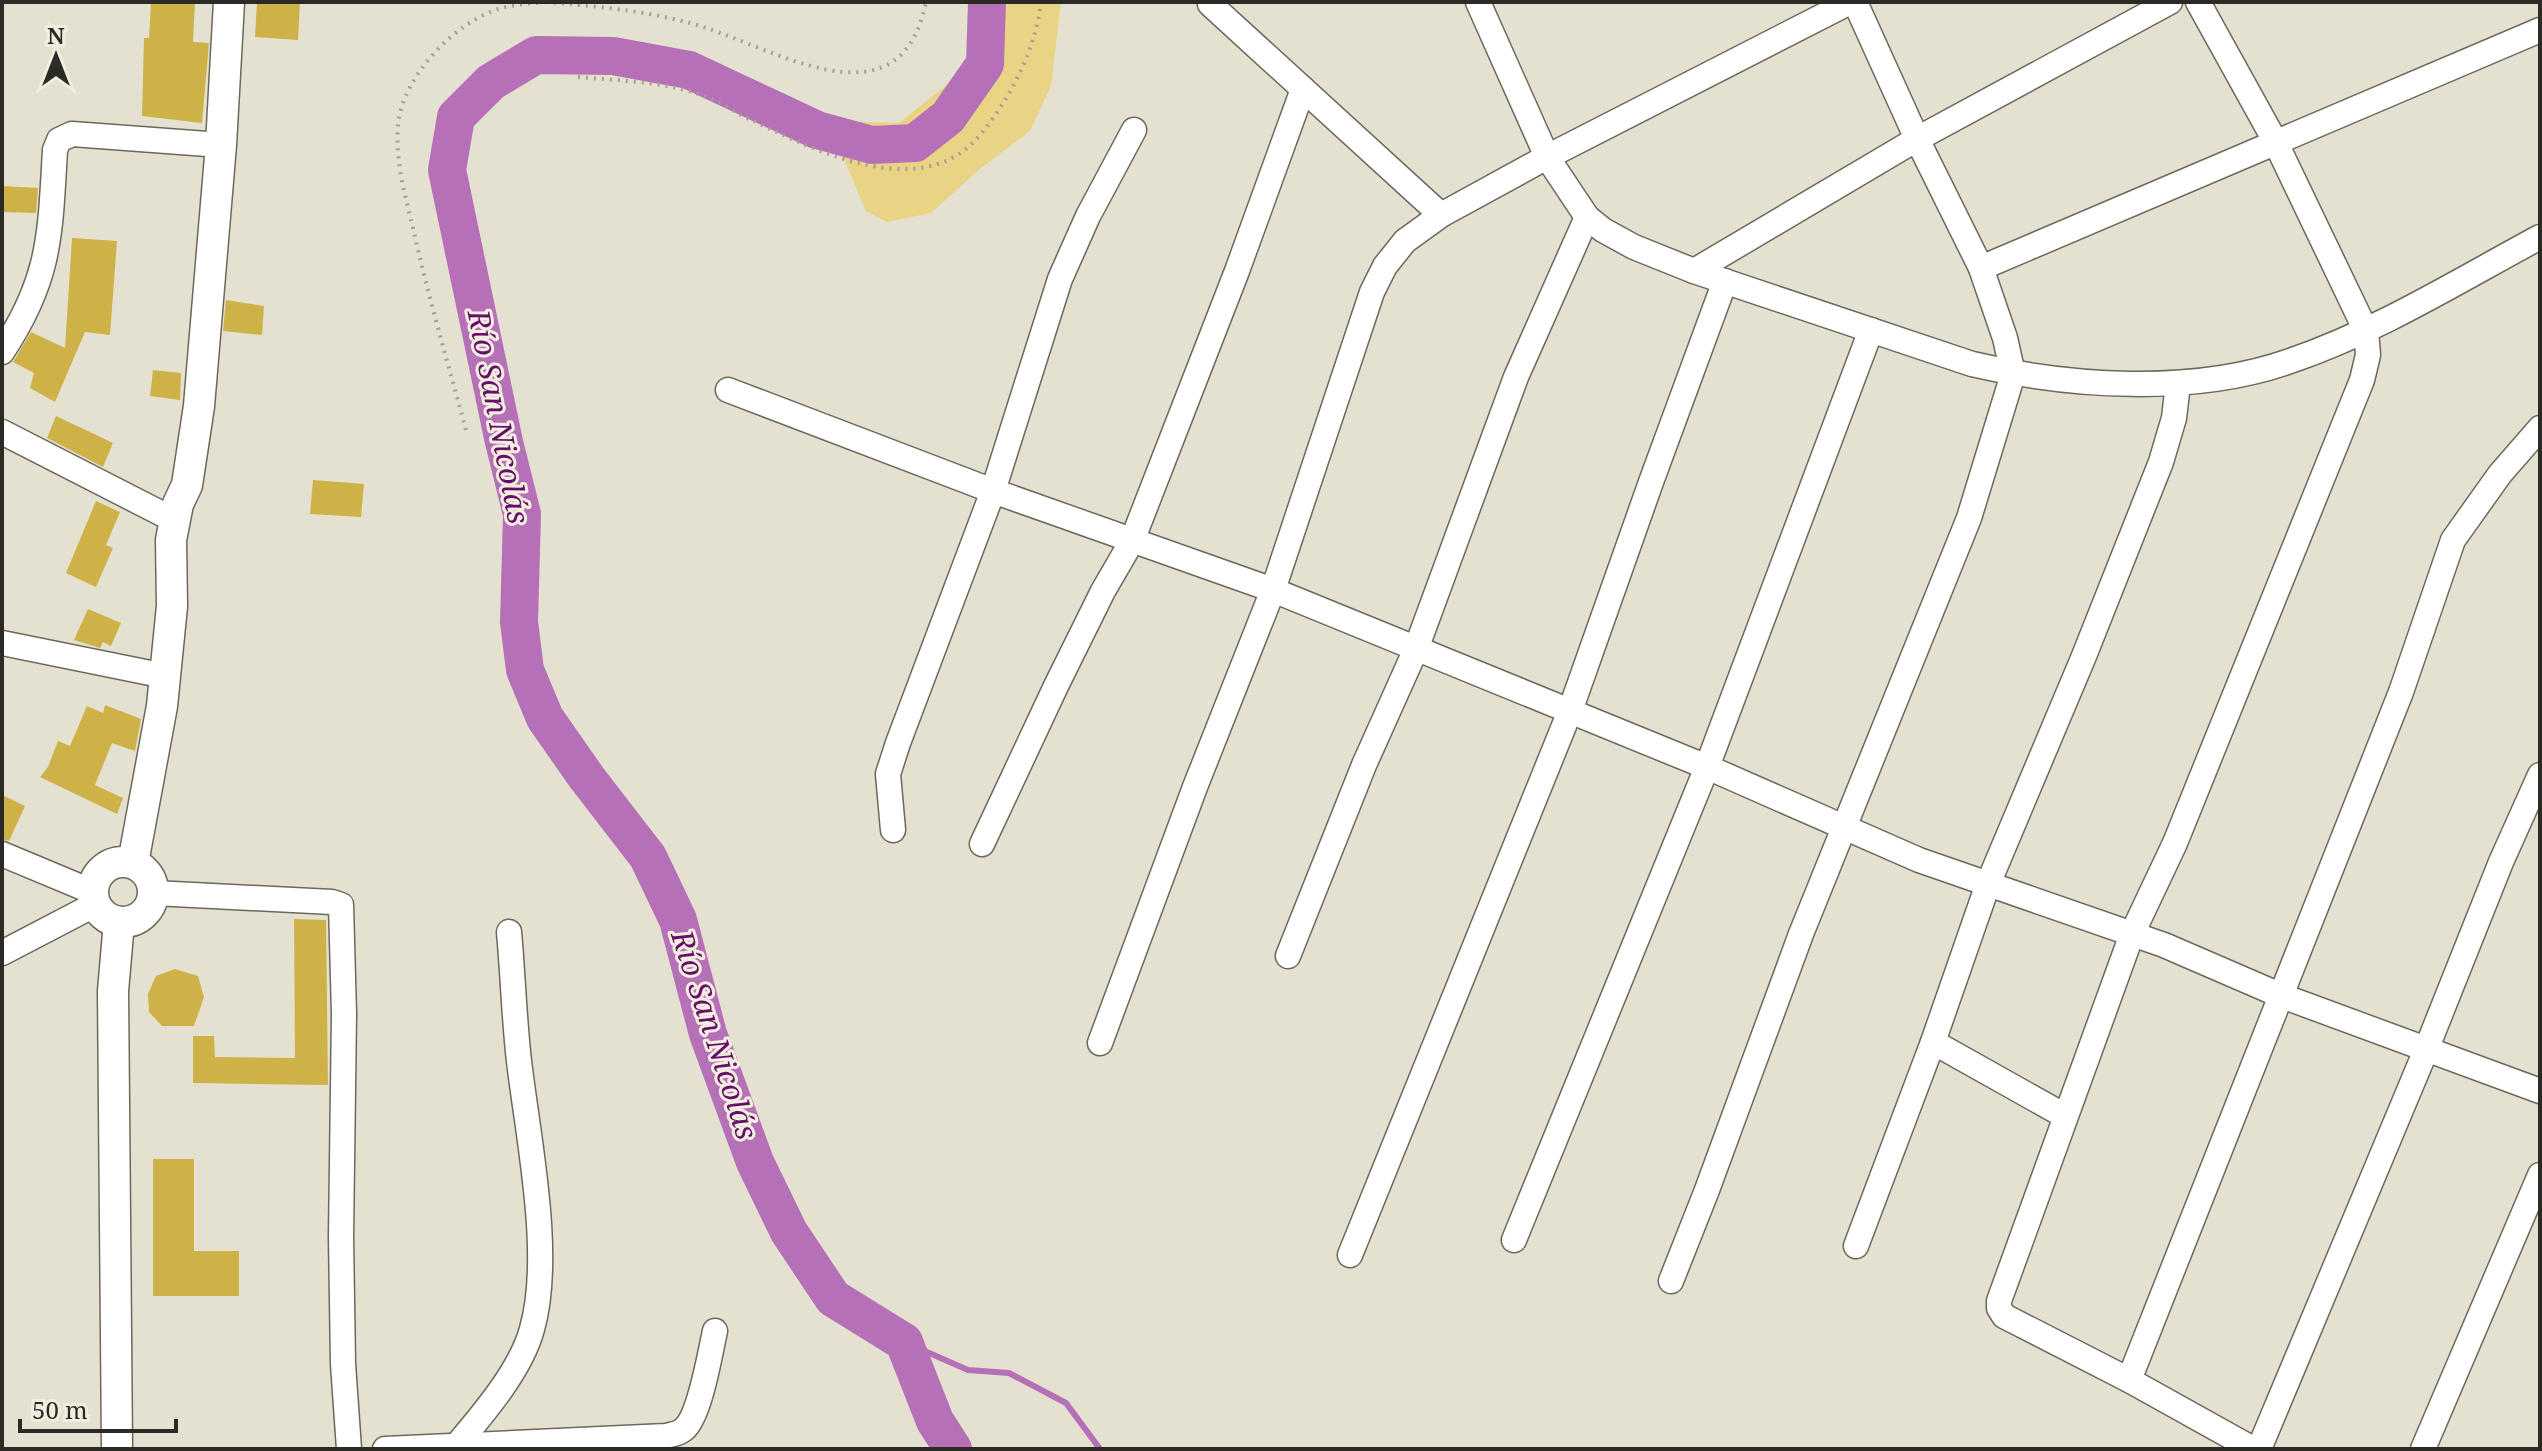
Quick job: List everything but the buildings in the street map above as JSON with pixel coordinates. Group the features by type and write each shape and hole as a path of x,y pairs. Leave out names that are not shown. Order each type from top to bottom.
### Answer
{"street":[{"path":"133,863 165,676 172,606 171,540 174,520 187,485 196,432 221,145 229,2"},
{"path":"1478,2 1547,157 1587,217 1617,239 1694,271 1972,364 2013,374 2071,381 2178,384 2240,375 2288,362 2366,331 2540,237"},
{"path":"1100,1043 1195,787 1273,590 1372,292 1385,266 1405,241 1441,215 1547,157 1852,2 1981,268 2005,338 2013,374 1969,518 1801,934 1713,1176 1671,1281"},
{"path":"1694,271 1917,139 2170,2"},
{"path":"2198,2 2275,141 2366,331 2368,355 2362,380 2175,843 2132,934 1999,1308 2004,1316 2129,1380 2253,1449"},
{"path":"1210,4 1441,215"},
{"path":"1981,268 2540,30"},
{"path":"982,844 1103,591 1132,541 1237,271 1303,89"},
{"path":"893,830 888,788 892,762 993,491 1060,279 1088,216 1134,130"},
{"path":"2,352 36,291 49,247 55,150 59,140 72,134 221,145"},
{"path":"1288,956 1364,765 1416,649 1516,377 1587,217"},
{"path":"1350,1255 1570,711 1725,281"},
{"path":"1514,1240 1707,767 1871,330"},
{"path":"1856,1246 1933,1042 1988,884 2161,462 2174,418 2178,384"},
{"path":"728,390 993,491 1273,590 1707,767 1919,860 2186,954 2282,996 2540,1091"},
{"path":"2129,1380 2401,692 2453,540 2500,474 2540,428"},
{"path":"2,432 174,520"},
{"path":"2,643 165,676"},
{"path":"2259,1449 2501,862 2540,775"},
{"path":"2,854 103,906 129,921 146,911 154,893 148,875 133,863 124,861 105,867 99,874 103,906 113,991 117,1449"},
{"path":"154,893 332,902 341,905 344,1014 342,1332 349,1449"},
{"path":"2,953 103,906"},
{"path":"456,1446 502,1387 520,1356 532,1331 539,1294 535,1192 519,1059 509,932"},
{"path":"1933,1042 2065,1116"},
{"path":"2423,1449 2540,1175"},
{"path":"385,1449 666,1436 682,1432 702,1391 715,1331"}],"path":[{"path":"466,430 399,165 398,123 409,86 437,50 468,24 501,8 545,2 595,6 686,21 809,66 852,73 883,69 895,61 919,28 926,2"},
{"path":"578,77 667,85 710,98 838,157 883,169 926,168 955,157 982,134 1009,95 1027,59 1041,2"}],"shaded area":[{"path":"988,2 1061,2 1051,86 1030,131 980,169 931,213 887,222 866,211 828,121 899,123 990,50"}],"waterway":[{"name":"Río San Nicolás","path":"953,1449 935,1421 904,1342 833,1298 789,1232 755,1162 708,1034 678,920 648,857 545,718 525,670 519,622 522,514 447,170 456,117 491,82 536,55 613,56 689,70 817,130 872,145 915,143 948,117 985,64 987,2"},
{"path":"904,1342 968,1370 1009,1373 1066,1403 1100,1449"}]}
